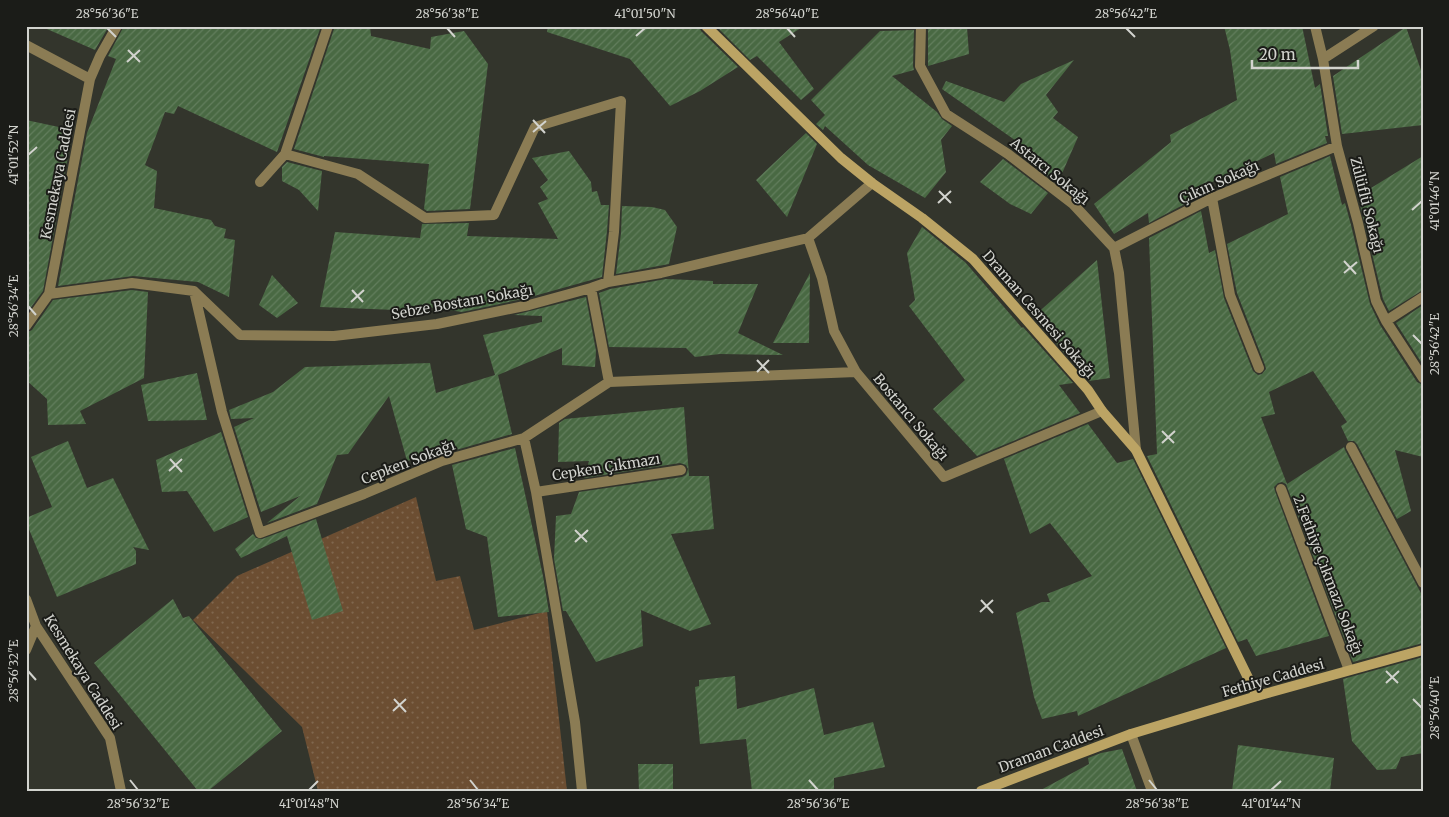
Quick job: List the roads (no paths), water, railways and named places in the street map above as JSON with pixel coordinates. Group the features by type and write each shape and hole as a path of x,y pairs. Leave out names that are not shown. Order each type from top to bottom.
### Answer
{"street":[{"name":"Kesmekaya Caddesi","path":"26,326 49,294 90,79 100,56 117,26"},
{"path":"260,182 285,154 328,26"},
{"name":"Draman Cesmesi Sokağı","path":"706,26 841,158 974,259 1088,390 1102,411 1136,450 1257,696"},
{"name":"Astarcı Sokağı","path":"921,26 920,66 946,114 1008,154 1073,204 1114,248"},
{"name":"Zülüflü Sokağı","path":"1315,26 1323,59 1338,146 1376,301 1386,321 1423,378"},
{"path":"1323,59 1374,26"},
{"path":"26,45 90,79"},
{"path":"285,154 358,174 425,218 494,215 535,127 621,101 614,232 608,282"},
{"name":"Çıkın Sokağı","path":"1114,248 1212,198 1338,146"},
{"name":"Sebze Bostanı Sokağı","path":"194,291 240,335 334,336 438,324 529,305 608,282 661,273 808,238 872,183"},
{"path":"1212,198 1230,295 1259,368"},
{"path":"808,238 822,278 834,331 856,372"},
{"path":"1114,248 1119,273 1136,450"},
{"path":"49,294 132,283 194,291"},
{"path":"582,791 574,722 536,492 524,438 610,382 591,288"},
{"name":"Cepken Sokağı","path":"194,291 222,412 260,533 364,494 442,461 524,438"},
{"path":"1386,321 1423,298"},
{"name":"Bostancı Sokağı","path":"610,382 856,372 944,477 1102,411"},
{"path":"1351,447 1423,584"},
{"name":"Cepken Çıkmazı","path":"536,492 681,470"},
{"name":"2.Fethiye Çıkmazı Sokağı","path":"1281,490 1349,670"},
{"name":"Kesmekaya Caddesi","path":"26,599 36,626 110,738 121,791"},
{"path":"26,650 36,626"},
{"name":"Fethiye Caddesi","path":"1131,734 1257,696 1423,650"},
{"path":"1131,734 1152,791"},
{"name":"Draman Caddesi","path":"982,791 1131,734"}]}
